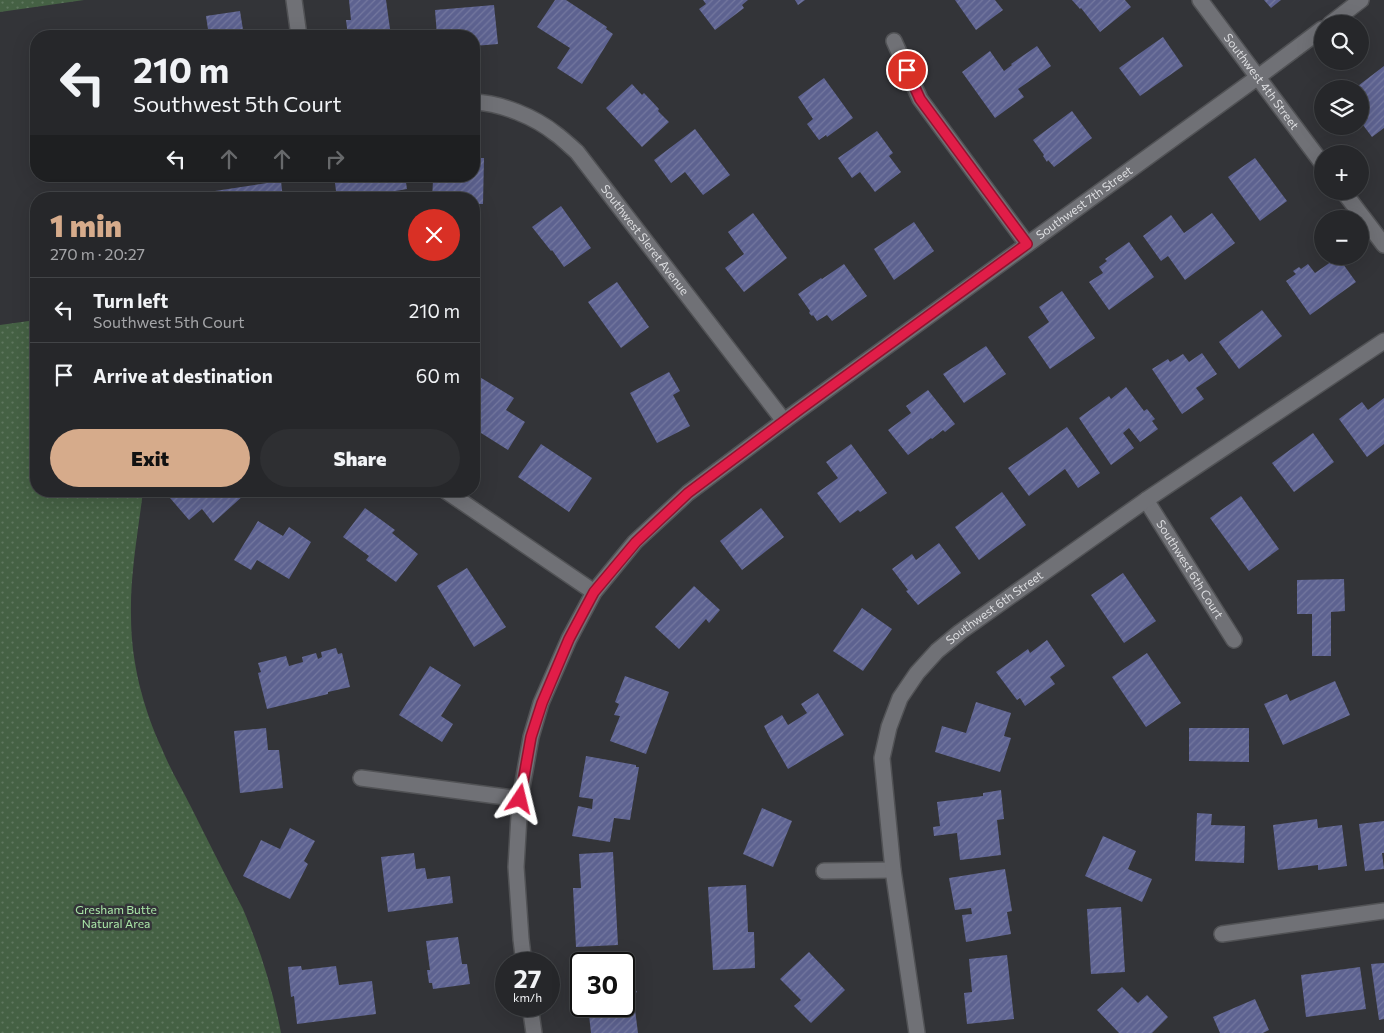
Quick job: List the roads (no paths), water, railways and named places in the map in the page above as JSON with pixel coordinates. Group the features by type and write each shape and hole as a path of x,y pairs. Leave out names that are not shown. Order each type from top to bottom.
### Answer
{"street":[{"path":"294,0 298,30"},
{"name":"Southwest 4th Street","path":"1200,0 1314,152"},
{"path":"1342,15 1361,0"},
{"name":"Southwest 7th Street","path":"523,952 516,867 520,799 531,737 542,703 569,639 594,592 636,542 688,493 784,421 1314,35"},
{"path":"894,41 920,99 1027,244"},
{"name":"Southwest Sleret Avenue","path":"480,103 506,108 532,118 556,133 577,152 784,421"},
{"path":"1351,200 1384,245"},
{"name":"Southwest 6th Street","path":"916,1033 893,870 882,758 889,727 900,698 917,673 937,651 960,632 1146,500 1384,341"},
{"path":"455,497 594,592"},
{"name":"Southwest 6th Court","path":"1146,500 1234,640"},
{"path":"361,778 520,799"},
{"path":"824,871 893,870"},
{"path":"1222,934 1384,911"},
{"path":"532,1017 534,1033"}],"park label":[{"name":"Gresham Butte Natural Area","path":"116,917"}]}
